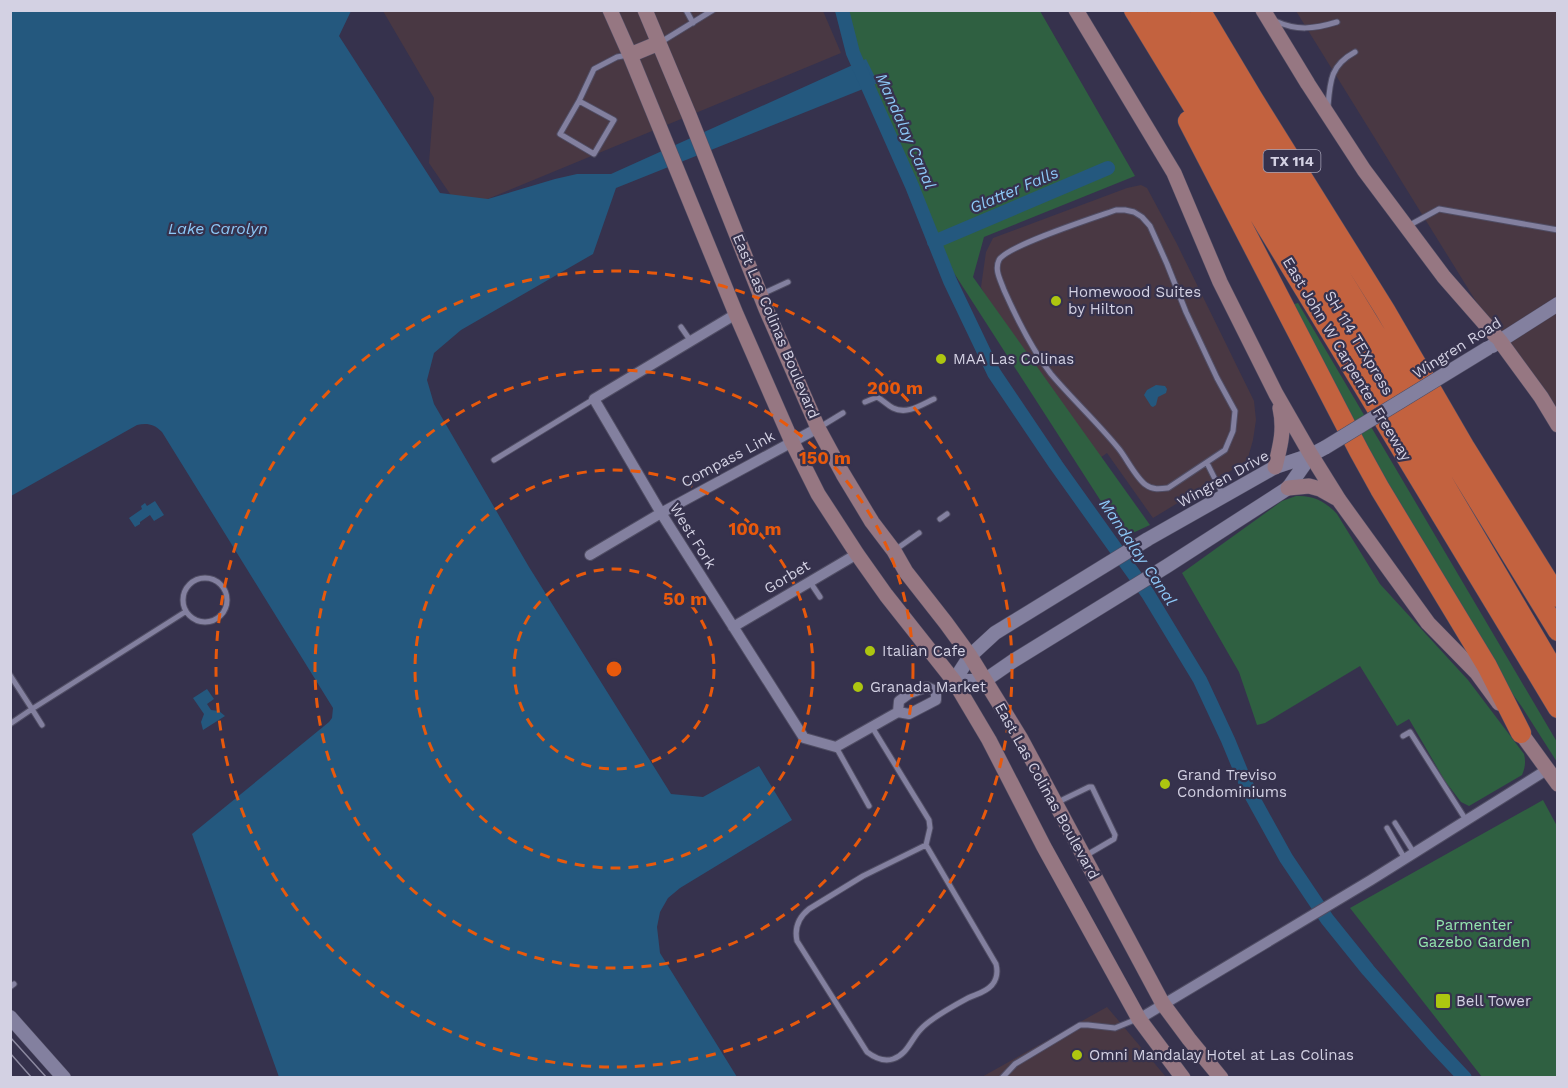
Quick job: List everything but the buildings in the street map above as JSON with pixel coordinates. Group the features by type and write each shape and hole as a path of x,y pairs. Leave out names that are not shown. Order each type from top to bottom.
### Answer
{"highway":[{"name":"East John W Carpenter Freeway","path":"1134,10 1557,708"},
{"name":"SH 114 TEXpress","path":"1157,10 1436,470 1557,676"},
{"name":"SH 114 TEXpress","path":"1177,10 1557,631"},
{"name":"TX 114","path":"1200,10 1258,108 1385,310 1464,446 1557,597"},
{"path":"1166,62 1174,94 1359,451 1487,666 1521,733"}],"main road":[{"name":"East Las Colinas Boulevard","path":"610,10 736,314 792,442 818,494 886,595 954,681 989,740 1044,847 1138,1019 1184,1077"},
{"name":"East Las Colinas Boulevard","path":"645,10 760,295 818,428 872,522 894,551 906,572 970,656 1021,740 1162,1004 1221,1077"},
{"path":"1076,10 1174,173 1220,282 1276,394 1311,455 1339,500 1428,623 1477,674 1557,784"},
{"path":"1266,14 1364,170 1494,344 1541,397 1557,425"},
{"path":"630,55 659,43"},
{"path":"1275,467 1283,436 1282,419 1276,394"},
{"path":"1288,488 1308,486 1320,489 1339,500"}],"street":[{"name":"Wingren Road","path":"1311,455 1557,304"},
{"path":"594,399 736,314"},
{"name":"West Fork","path":"594,399 661,513 804,738 836,747"},
{"name":"Compass Link","path":"590,555 661,513 818,428"},
{"path":"936,691 954,681 984,681 1167,566 1288,488 1311,455"},
{"name":"Wingren Drive","path":"954,681 970,656 995,633 1148,539 1275,467 1311,455"},
{"name":"Gorbet","path":"733,627 857,554"},
{"path":"898,712 899,701 910,693 927,687 936,691"},
{"path":"836,747 898,712 909,714 928,705 936,700 936,691"},
{"path":"1138,1019 1371,880 1548,769"},
{"path":"10,1017 64,1077"}],"lane":[{"path":"686,10 693,23"},
{"path":"659,43 713,10"},
{"path":"1266,14 1287,26 1300,28 1319,27 1337,22"},
{"path":"1327,114 1329,89 1334,71 1344,58 1355,52"},
{"path":"579,101 614,120 594,154 560,134 594,69 617,57 630,55"},
{"path":"1406,227 1439,209 1557,230"},
{"path":"1116,210 1134,212 1142,217 1150,226 1217,378 1235,411 1233,431 1225,450 1207,463 1168,488 1149,487 1143,483 1119,448 1050,372 1026,335 997,272 998,261 1004,254 1045,235 1116,210"},
{"path":"760,295 788,282"},
{"path":"681,327 690,340"},
{"path":"865,402 877,397 897,410 906,411 934,399"},
{"path":"494,460 594,399"},
{"path":"818,428 843,413"},
{"path":"1207,463 1224,496"},
{"path":"940,519 947,514"},
{"path":"894,551 919,533"},
{"path":"202,578 209,578 222,585 227,599 223,613 218,618 204,623 190,618 185,612 182,597 188,584 202,578"},
{"path":"810,582 820,597"},
{"path":"10,724 185,612"},
{"path":"10,675 42,725"},
{"path":"872,727 929,819 930,828 926,845 996,964 998,972 996,979 986,990 969,998 921,1029 898,1057 888,1060 880,1059 867,1052 797,941 796,926 809,909 863,876 926,845"},
{"path":"1403,736 1410,732 1466,820"},
{"path":"836,747 869,806"},
{"path":"1055,803 1092,787 1115,835 1114,839 1084,857"},
{"path":"1395,823 1410,856"},
{"path":"1387,828 1410,856"},
{"path":"1002,1077 1015,1064 1080,1025 1115,1028 1138,1019"}],"shaded area":[{"path":"383,11 823,11 841,53 461,210 429,163 434,98"},
{"path":"1296,11 1557,11 1557,432"},
{"path":"1141,185 1147,188 1177,244 1254,401 1256,420 1247,461 1153,518 1107,453 1100,458 1001,330 981,287 986,252 993,238 1127,188"},
{"path":"1107,1007 1166,1077 980,1078"}],"green space":[{"path":"835,11 1040,11 1135,176 984,237 973,277 1150,525 1124,537 934,242"},
{"path":"1298,303 1557,742 1557,762 1496,671 1331,386 1291,305"},
{"path":"1296,496 1318,500 1337,514 1380,584 1468,680 1524,754 1525,765 1522,775 1469,806 1461,802 1445,781 1409,719 1397,726 1360,666 1265,723 1257,725 1239,672 1182,573 1282,501"},
{"name":"Parmenter Gazebo Garden","path":"1543,800 1557,826 1557,1077 1482,1077 1350,908"}],"water":[{"name":"Lake Carolyn","path":"11,11 351,11 339,36 440,193 488,199 577,174 611,174 866,59 878,83 616,188 593,254 461,330 434,353 427,380 434,404 529,567 671,794 703,797 759,766 792,820 680,888 668,898 660,912 657,927 660,953 737,1077 279,1077 192,834 329,722 333,708 162,432 156,427 147,424 137,425 11,496"},
{"path":"1156,385 1165,386 1167,389 1166,393 1158,397 1153,407 1144,395 1147,390"},
{"path":"155,501 164,515 154,521 150,515 135,527 129,518 142,509 141,506 145,503 147,506"},
{"path":"207,689 214,699 207,704 211,710 219,711 225,716 203,730 201,722 204,714 193,698"}],"waterway":[{"name":"Mandalay Canal","path":"842,10 853,53 912,186 950,281 994,373 1148,594 1200,680 1249,791 1286,858 1327,919 1368,970 1465,1078"},
{"name":"Glatter Falls","path":"934,242 1108,168"}],"tram line":[{"path":"10,1037 47,1078"},
{"path":"10,1053 32,1078"}],"place":[{"name":"Homewood Suites by Hilton","path":"1056,301"},
{"name":"MAA Las Colinas","path":"941,359"},
{"name":"Italian Cafe","path":"870,651"},
{"name":"Granada Market","path":"858,687"},
{"name":"Grand Treviso Condominiums","path":"1165,784"},
{"name":"Bell Tower","path":"1443,1001"},
{"name":"Omni Mandalay Hotel at Las Colinas","path":"1077,1055"}]}
